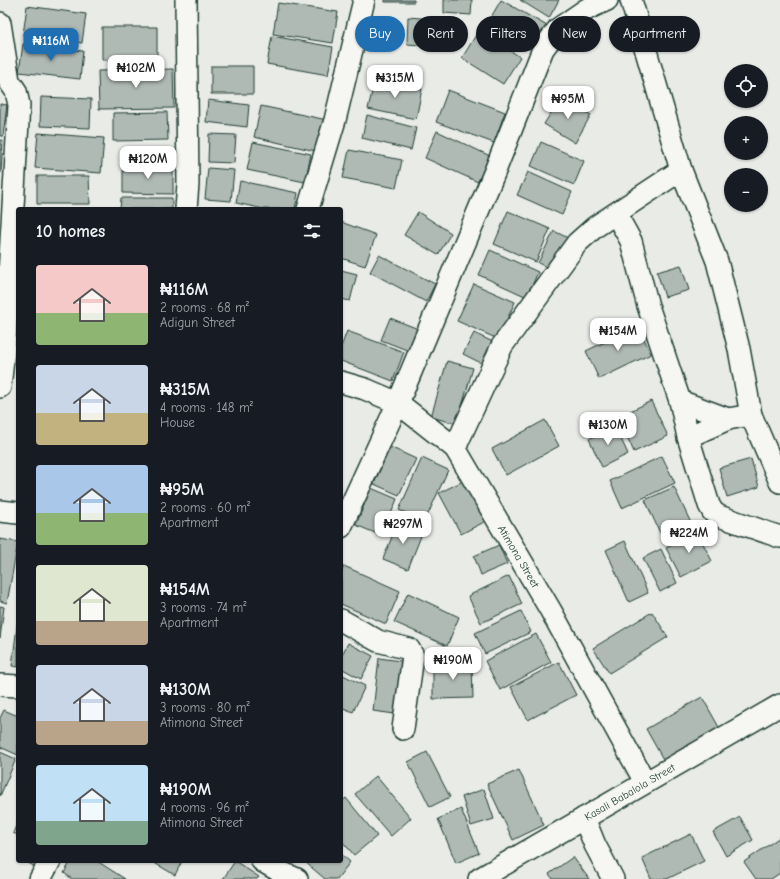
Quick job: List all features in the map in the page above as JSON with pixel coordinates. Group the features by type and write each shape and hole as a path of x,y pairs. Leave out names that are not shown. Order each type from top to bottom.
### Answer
{"street":[{"path":"186,0 188,176 186,207"},
{"path":"309,207 335,120 364,0"},
{"path":"343,523 398,403 492,179 543,49 558,29 586,5 606,0"},
{"path":"631,0 681,170 717,261 739,350 751,415 780,482"},
{"path":"0,23 4,80 16,91 19,105 12,343 0,387"},
{"path":"455,448 502,346 540,292 578,243 595,227 681,170"},
{"path":"616,214 631,241 648,306 680,401 688,437 709,505 713,512 719,516 780,537"},
{"name":"Atimona Street","path":"343,383 398,403 455,448 547,604 645,782"},
{"path":"680,401 728,419"},
{"path":"688,437 728,419 751,415"},
{"path":"0,511 16,513"},
{"path":"343,621 378,641 409,649 412,652 413,656 403,730"},
{"path":"0,685 16,686"},
{"name":"Kasali Babalola Street","path":"480,879 780,705"},
{"path":"584,818 595,845 613,879"},
{"path":"40,879 49,863"},
{"path":"266,863 297,879"}],"building":[{"path":"385,0 414,0 414,2 385,2"},
{"path":"444,0 472,0 471,15 444,13"},
{"path":"501,0 529,16 492,16"},
{"path":"520,0 559,0 548,17"},
{"path":"278,3 338,12 333,43 273,34"},
{"path":"27,6 86,14 82,43 23,35"},
{"path":"408,17 413,17 413,44 407,44"},
{"path":"540,22 548,26 540,43"},
{"path":"102,27 157,27 157,60 102,60"},
{"path":"476,35 476,52 512,52 520,57 503,84 462,58 466,52 468,52 468,48"},
{"path":"272,36 333,47 328,75 267,64"},
{"path":"23,44 83,51 80,79 19,72"},
{"path":"211,66 253,66 253,94 211,94"},
{"path":"173,69 174,108 99,109 98,71"},
{"path":"375,79 422,89 416,119 368,109"},
{"path":"448,90 505,112 494,143 436,122"},
{"path":"41,97 91,99 90,128 40,126"},
{"path":"561,97 591,115 575,143 544,124"},
{"path":"208,100 249,105 247,127 206,122"},
{"path":"0,104 7,105 3,136 0,136"},
{"path":"261,106 327,120 320,152 254,137"},
{"path":"167,112 168,140 113,141 113,113"},
{"path":"367,115 416,128 411,150 362,138"},
{"path":"437,131 490,156 478,182 425,158"},
{"path":"38,133 104,138 101,173 35,168"},
{"path":"209,134 236,135 234,163 208,162"},
{"path":"0,140 3,140 1,173 0,173"},
{"path":"253,142 311,154 305,182 247,170"},
{"path":"541,142 584,161 574,185 531,166"},
{"path":"349,150 402,160 396,188 343,178"},
{"path":"123,166 173,166 173,194 123,193"},
{"path":"208,168 234,170 231,201 205,199"},
{"path":"528,172 572,192 562,215 517,195"},
{"path":"37,176 89,176 90,204 37,204"},
{"path":"240,181 298,193 295,207 255,207 236,203"},
{"path":"121,198 172,198 172,207 120,207"},
{"path":"508,211 550,229 536,262 494,244"},
{"path":"418,212 451,233 438,255 404,235"},
{"path":"343,223 376,235 365,266 343,259"},
{"path":"554,231 568,238 553,270 538,263"},
{"path":"490,250 538,272 527,297 479,275"},
{"path":"379,255 435,284 426,302 370,272"},
{"path":"681,265 689,290 665,297 657,272"},
{"path":"343,270 357,274 350,301 343,299"},
{"path":"474,284 515,302 498,339 457,321"},
{"path":"390,318 421,330 412,352 381,340"},
{"path":"638,326 651,354 599,379 586,351"},
{"path":"347,331 404,352 393,381 343,362 343,342"},
{"path":"474,333 495,343 483,364 463,354"},
{"path":"447,361 473,368 457,424 431,417"},
{"path":"651,401 668,436 634,452 618,417"},
{"path":"545,420 559,446 506,475 492,449"},
{"path":"615,426 628,454 602,467 589,439"},
{"path":"390,447 416,459 399,495 374,484"},
{"path":"662,456 675,483 622,508 610,481"},
{"path":"422,458 448,470 425,521 399,510"},
{"path":"751,459 759,487 727,497 719,468"},
{"path":"465,480 486,521 461,534 439,493"},
{"path":"674,487 690,521 661,535 645,500"},
{"path":"371,488 397,499 382,536 356,525"},
{"path":"398,522 423,531 408,569 383,559"},
{"path":"697,532 712,561 681,577 666,548"},
{"path":"0,539 16,542 16,553 7,603 0,601"},
{"path":"625,541 648,593 629,602 606,550"},
{"path":"499,545 507,564 481,575 474,556"},
{"path":"661,549 677,583 660,592 643,558"},
{"path":"344,566 400,591 386,624 343,605"},
{"path":"509,576 522,604 481,623 468,596"},
{"path":"408,593 459,617 447,646 394,622"},
{"path":"0,606 4,607 0,638"},
{"path":"521,611 531,632 485,654 475,633"},
{"path":"652,612 668,637 609,673 593,648"},
{"path":"16,634 16,667 12,666"},
{"path":"536,634 551,662 500,690 485,661"},
{"path":"348,643 373,656 361,679 343,669 343,653"},
{"path":"379,658 408,662 402,715 373,711"},
{"path":"559,662 576,695 528,720 511,687"},
{"path":"433,664 472,664 473,698 433,699"},
{"path":"343,675 365,686 353,712 343,708"},
{"path":"702,697 720,729 664,761 646,729"},
{"path":"4,710 16,715 16,754 0,747 0,718"},
{"path":"0,752 16,759 0,796"},
{"path":"427,752 450,797 430,807 408,762"},
{"path":"519,770 544,825 513,840 487,784"},
{"path":"376,776 411,818 391,836 355,794"},
{"path":"484,789 494,819 471,826 462,797"},
{"path":"346,798 377,836 354,855 343,842 343,800"},
{"path":"461,809 479,853 456,863 438,819"},
{"path":"740,817 753,840 726,856 713,832"},
{"path":"16,826 16,834 13,833"},
{"path":"691,834 704,861 667,879 651,879 642,858"},
{"path":"780,837 780,873 771,879 756,879 744,862"},
{"path":"343,856 350,862 337,879 325,879 306,863 343,863"},
{"path":"573,857 589,879 553,879 549,874"},
{"path":"28,863 42,863 39,869"},
{"path":"70,863 100,863 125,879 72,879 64,873"},
{"path":"154,863 181,863 175,875"},
{"path":"234,863 238,863 259,877 257,879 223,879"}]}
